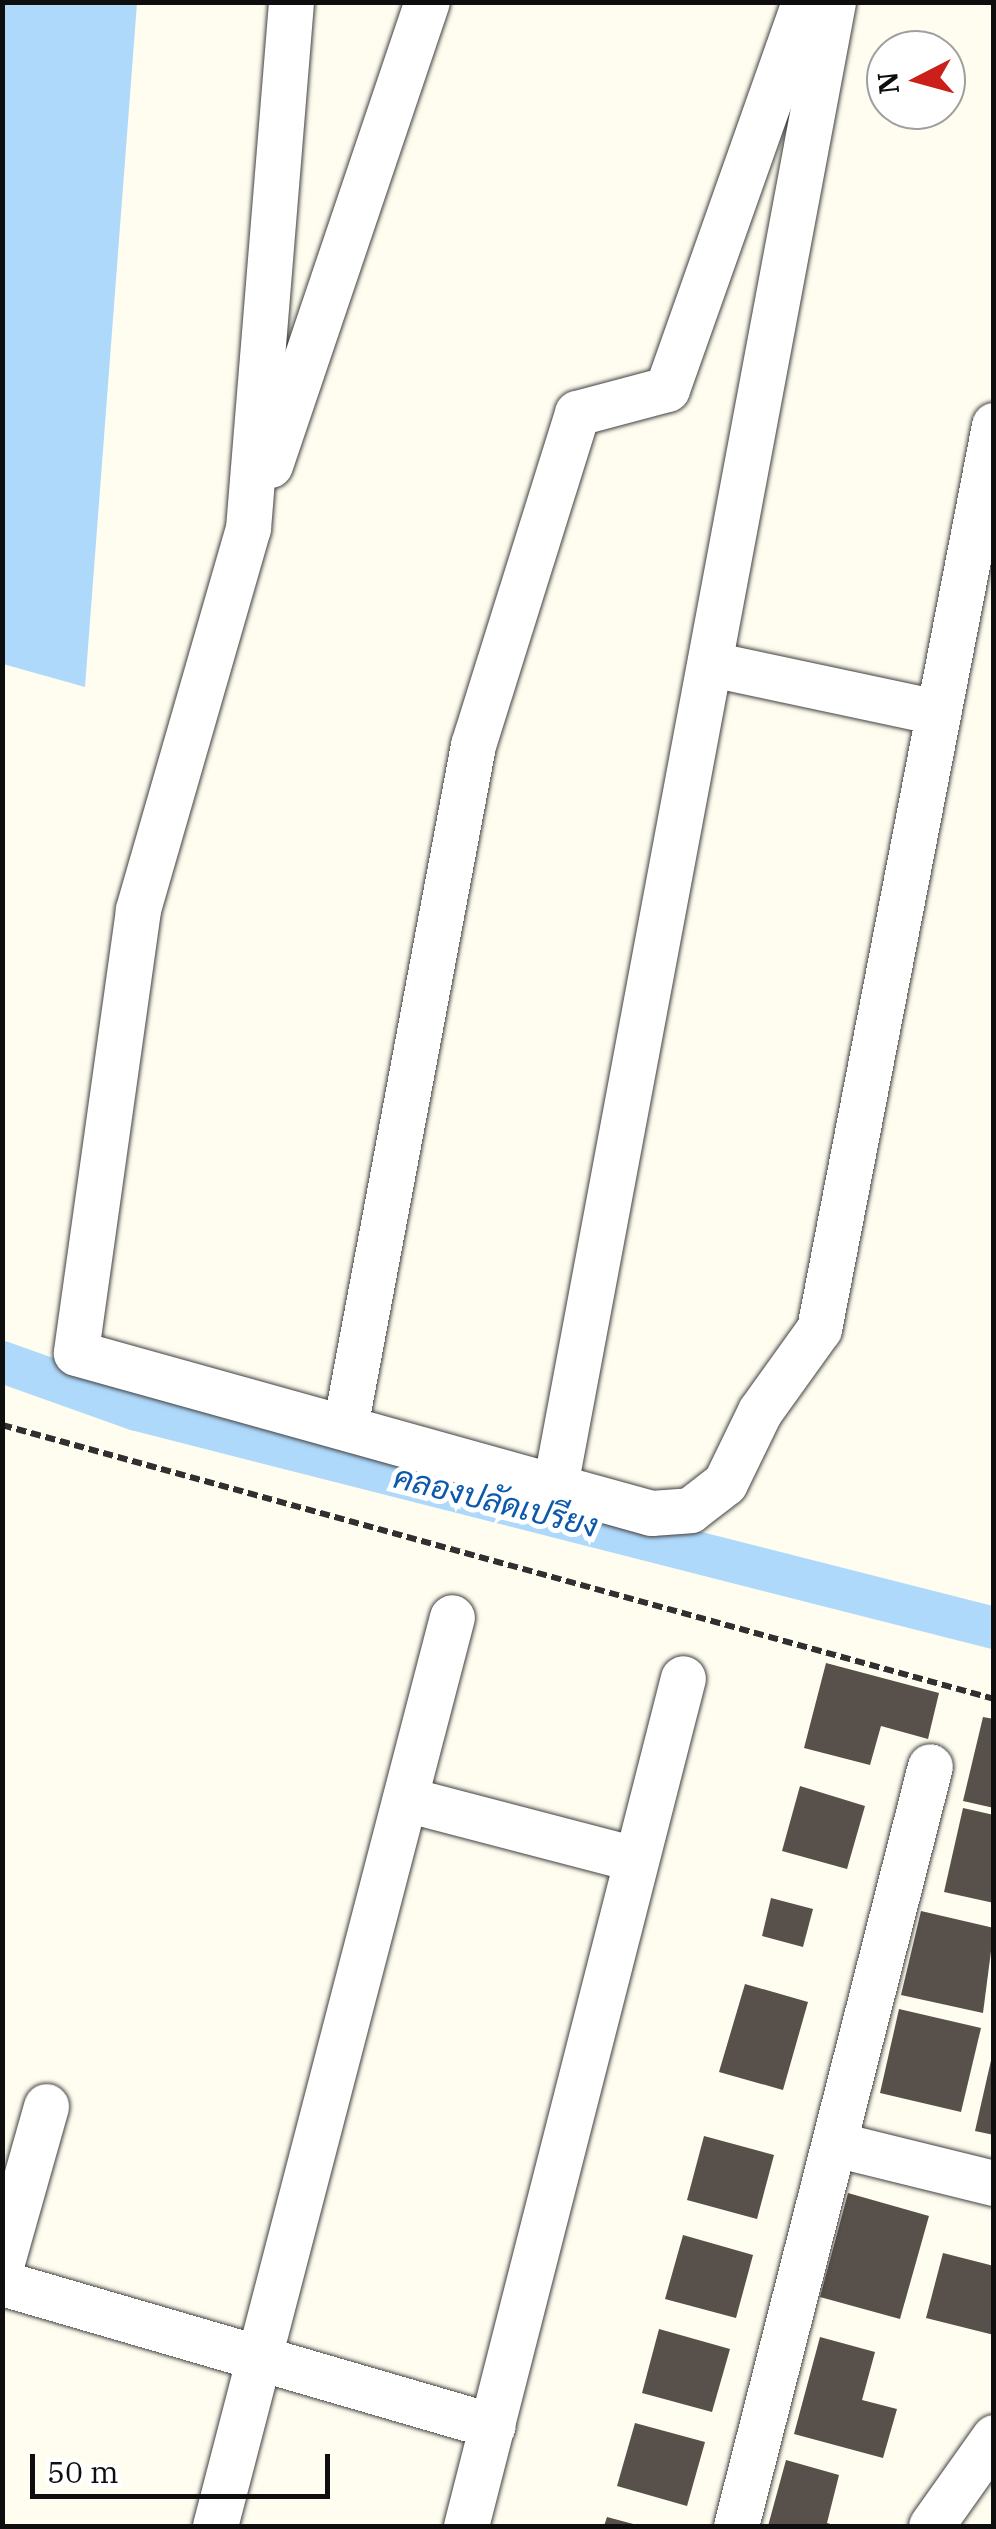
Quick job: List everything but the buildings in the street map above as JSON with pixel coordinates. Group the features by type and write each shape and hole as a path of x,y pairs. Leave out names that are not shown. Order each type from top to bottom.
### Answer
{"street":[{"path":"248,528 291,2"},
{"path":"427,2 248,528 138,910 76,1353 651,1512 690,1510 725,1483 760,1412 819,1329 994,425"},
{"path":"345,1428 473,745 577,412 667,389 804,2"},
{"path":"555,1486 832,2"},
{"path":"711,664 936,712"},
{"path":"216,2526 452,1617"},
{"path":"466,2526 683,1678"},
{"path":"736,2526 840,2144 930,1766"},
{"path":"405,1799 634,1859"},
{"path":"2,2262 46,2106"},
{"path":"840,2144 994,2182"},
{"path":"2,2283 492,2426"},
{"path":"930,2526 994,2437"}],"path":[{"path":"2,1425 994,1699"}],"water":[{"path":"2,3 137,3 85,687 3,664"}],"waterway":[{"name":"คลองปลัดเปรียง","path":"2,1362 137,1410 994,1628"}]}
